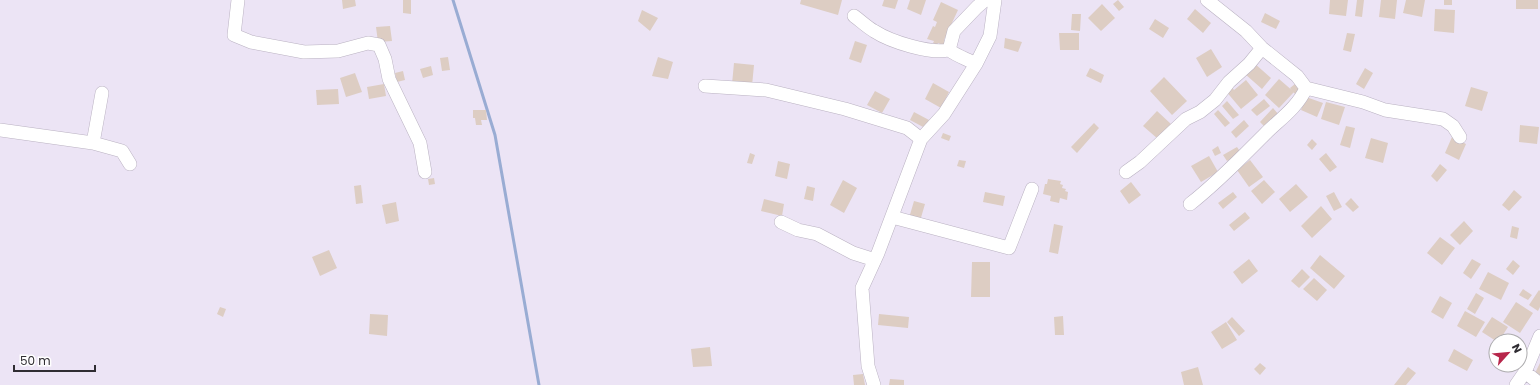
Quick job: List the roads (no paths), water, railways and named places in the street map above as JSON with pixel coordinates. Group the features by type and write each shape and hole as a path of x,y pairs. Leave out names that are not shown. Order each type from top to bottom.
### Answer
{"street":[{"path":"238,0 234,35 251,42 304,52 338,51 368,43 379,45 385,59 389,79 420,143 425,172"},
{"path":"949,50 954,31 985,0"},
{"path":"874,385 868,366 862,288 875,260 921,139 944,114 976,64 990,36 995,0"},
{"path":"1207,0 1246,31 1262,48 1297,76 1306,88 1363,102 1385,110 1443,119 1454,126 1460,137"},
{"path":"854,16 874,32 902,44 918,48 944,51 949,50 955,55 967,58 976,64"},
{"path":"1126,172 1140,162 1186,119 1200,112 1215,100 1229,82 1249,64 1262,48"},
{"path":"705,86 766,90 845,109 907,128 921,139"},
{"path":"1190,204 1213,186 1286,115 1302,96 1306,88"},
{"path":"93,143 102,93"},
{"path":"0,130 93,143 122,151 130,164"},
{"path":"892,217 1009,248 1032,189"},
{"path":"781,222 798,230 817,234 853,253 875,260"},
{"path":"1528,365 1540,336"},
{"path":"1516,385 1524,373"},
{"path":"1526,373 1540,384"}],"waterway":[{"path":"453,0 495,135 539,385"}]}
